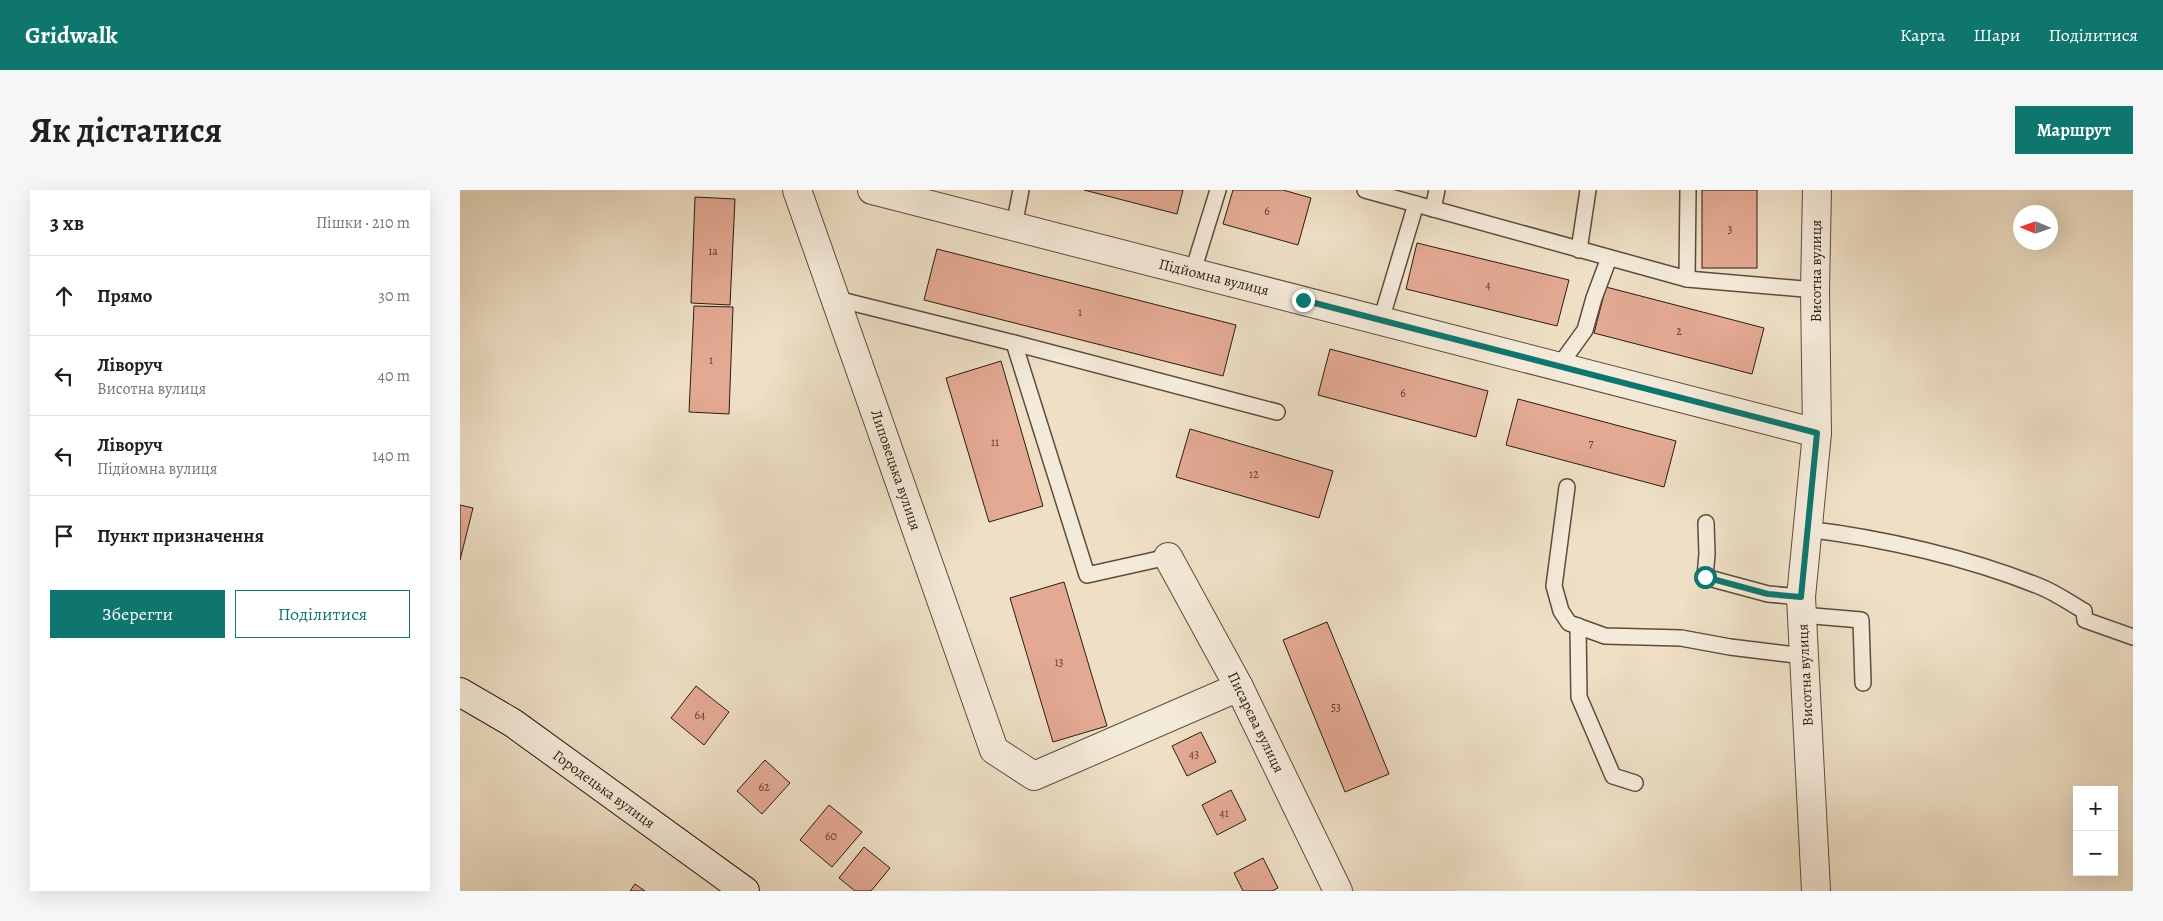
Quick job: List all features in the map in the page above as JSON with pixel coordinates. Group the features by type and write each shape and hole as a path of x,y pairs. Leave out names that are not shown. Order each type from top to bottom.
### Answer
{"street":[{"name":"Липовецька вулиця","path":"797,190 837,299 994,750 1034,776 1239,687"},
{"name":"Підйомна вулиця","path":"872,190 1817,433"},
{"name":"Висотна вулиця","path":"1816,891 1801,606 1806,529 1817,433 1815,290 1817,190"},
{"name":"Писарєва вулиця","path":"1168,556 1239,687 1338,891"},
{"name":"Городецька вулиця","path":"460,692 514,723 746,891"}],"lane":[{"path":"1014,226 1021,190"},
{"path":"1193,272 1218,190"},
{"path":"1365,190 1687,279 1815,290"},
{"path":"1433,209 1437,190"},
{"path":"1580,250 1588,190"},
{"path":"1687,279 1688,190"},
{"path":"1381,320 1416,204"},
{"path":"1559,366 1585,330 1594,298 1609,258"},
{"path":"837,299 1277,412"},
{"path":"1014,343 1087,575 1168,556"},
{"path":"1567,487 1554,586 1561,611 1569,623 1605,636 1681,638 1730,647 1804,656"},
{"path":"1706,523 1707,554 1705,577 1768,594 1801,606 1861,620 1863,683"},
{"path":"1806,529 1856,535 1974,564 2042,587 2084,611 2086,620 2133,637"},
{"path":"1578,626 1580,697 1613,776 1634,783"}],"building":[{"path":"1084,190 1183,190 1177,214"},
{"path":"1233,190 1283,190 1311,198 1298,245 1223,224"},
{"path":"1702,190 1757,190 1757,268 1702,268"},
{"path":"695,197 735,199 730,305 691,303"},
{"path":"1417,243 1569,280 1557,326 1406,289"},
{"path":"937,249 1236,325 1223,376 924,300"},
{"path":"1606,287 1764,328 1752,374 1594,333"},
{"path":"694,306 733,307 729,414 689,412"},
{"path":"1330,349 1488,391 1476,437 1318,395"},
{"path":"1001,361 1043,506 989,522 946,378"},
{"path":"1518,399 1676,441 1664,487 1506,445"},
{"path":"1190,429 1333,471 1319,518 1176,477"},
{"path":"460,505 473,508 460,560"},
{"path":"1064,582 1107,726 1053,742 1010,598"},
{"path":"1327,622 1389,774 1345,792 1283,640"},
{"path":"696,686 729,712 704,745 671,718"},
{"path":"1201,732 1216,762 1187,776 1172,746"},
{"path":"765,760 790,783 762,814 737,791"},
{"path":"1231,790 1246,820 1217,835 1202,805"},
{"path":"829,805 862,832 832,867 800,840"},
{"path":"864,847 890,868 871,891 855,891 839,878"},
{"path":"1263,858 1278,888 1272,891 1243,891 1234,873"},
{"path":"635,884 645,891 630,891"}],"route":[{"path":"1303,300 1817,433 1806,529 1801,597 1768,594 1705,577"}]}
